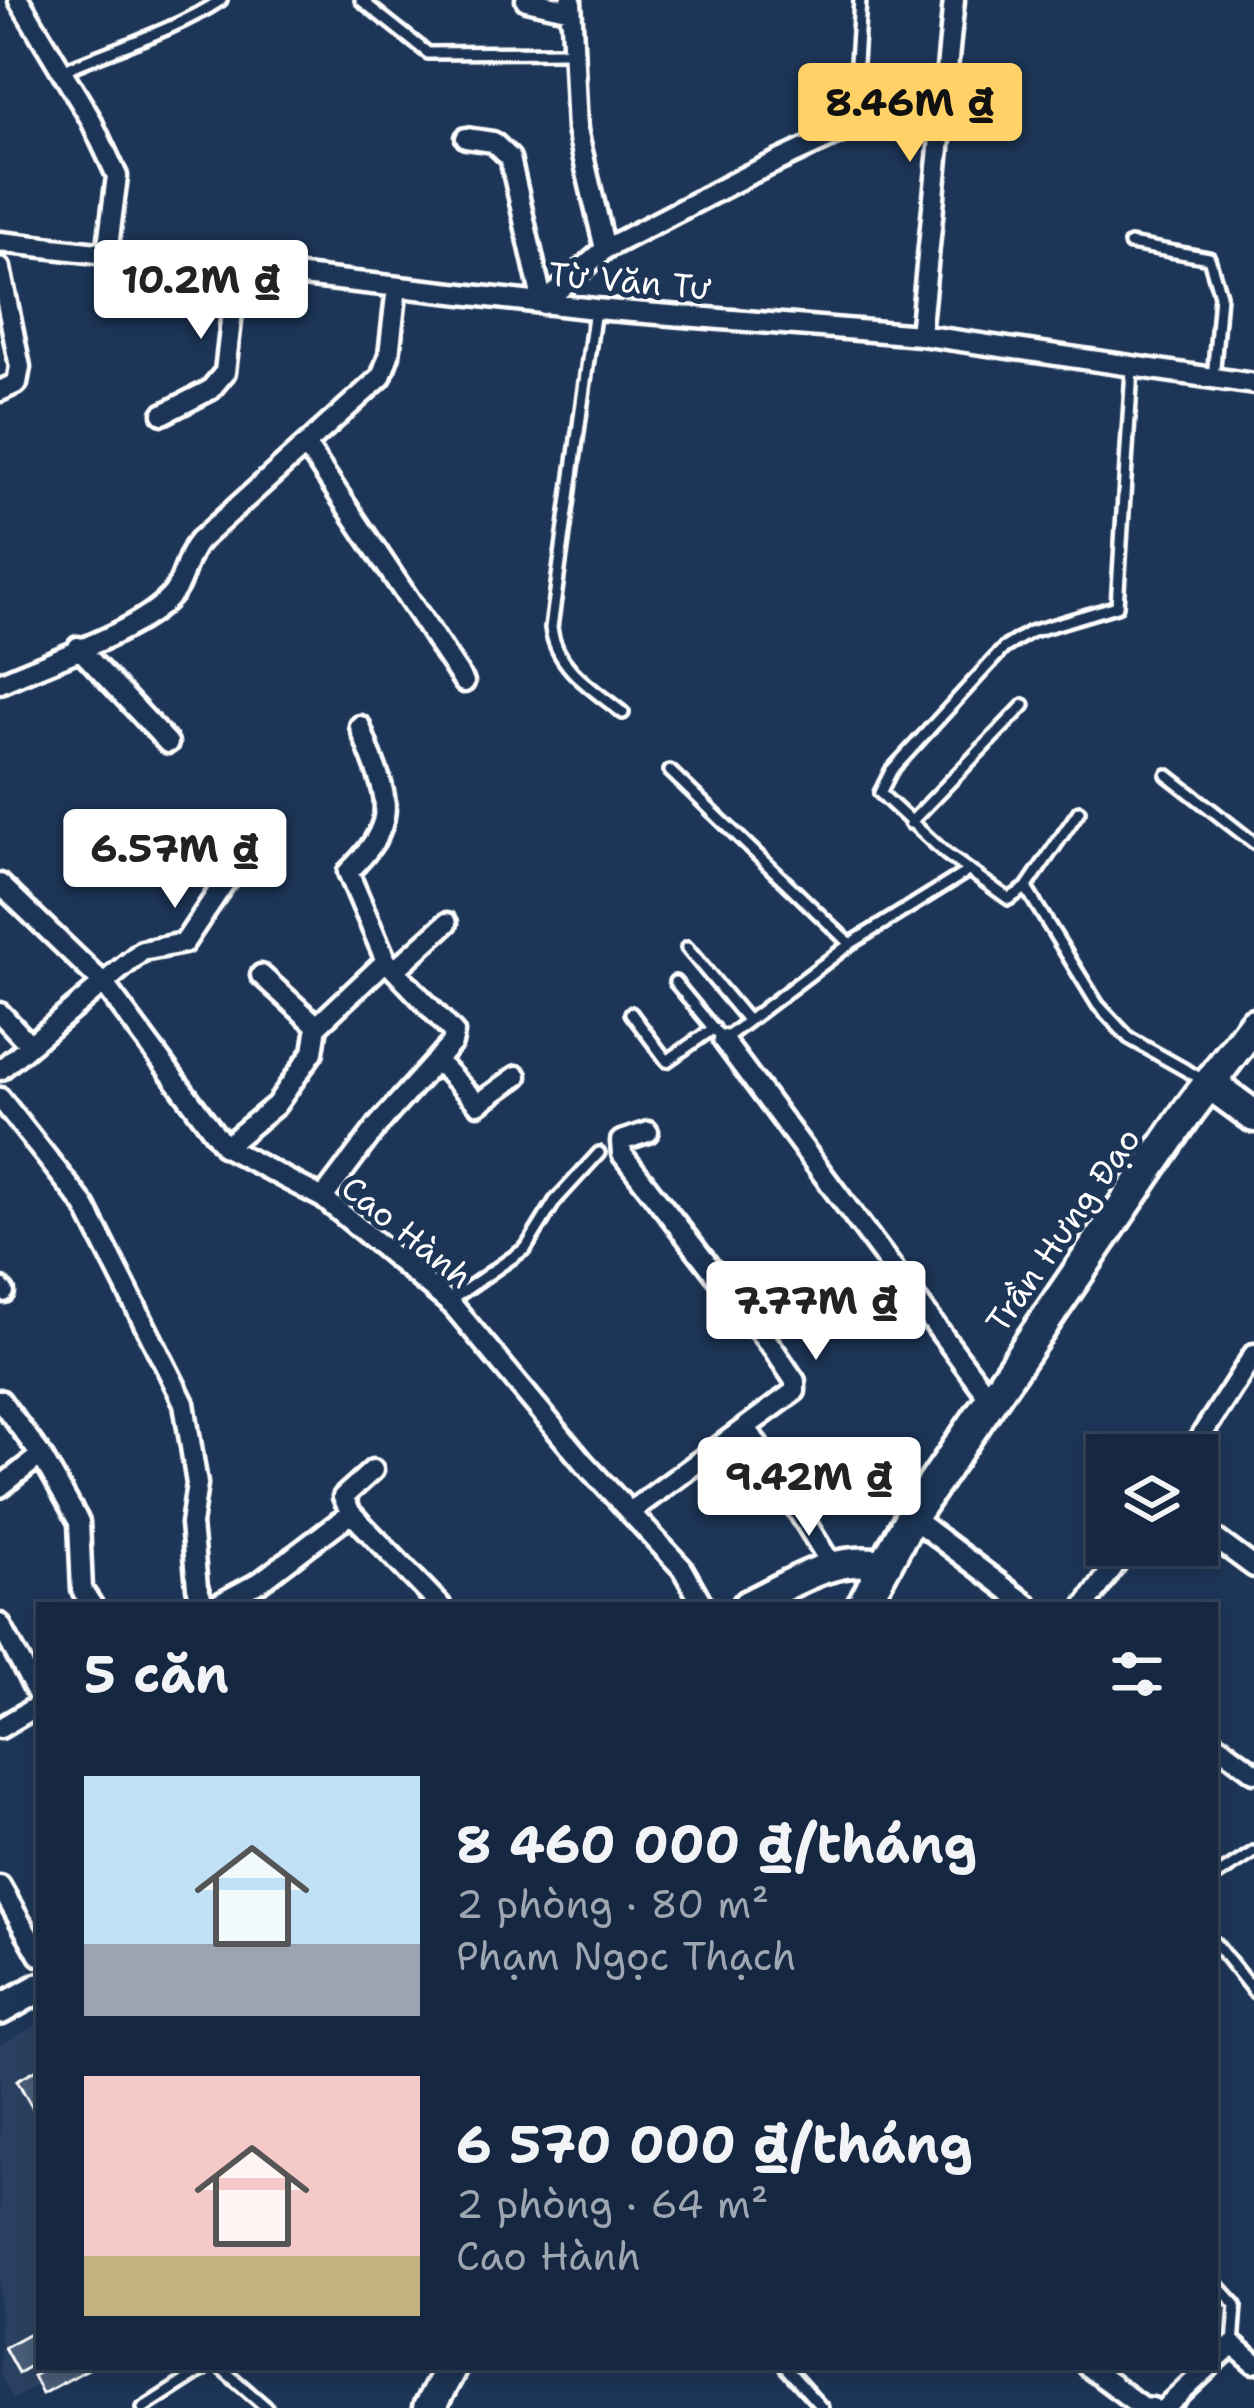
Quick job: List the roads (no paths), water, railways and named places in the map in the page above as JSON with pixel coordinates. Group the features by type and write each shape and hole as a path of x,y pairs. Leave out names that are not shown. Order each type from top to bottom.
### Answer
{"main road":[{"name":"Trần Hưng Đạo","path":"864,1602 911,1516 990,1399 1209,1084 1248,1045"},
{"path":"1209,1084 1254,1116"},
{"path":"753,1602 831,1564 856,1558 885,1564"},
{"path":"0,2010 36,1990"},
{"path":"429,2408 449,2370"}],"street":[{"path":"19,0 117,176 107,254"},
{"path":"526,0 571,5 577,130 605,249"},
{"path":"920,335 954,0"},
{"path":"466,138 493,142 510,158 543,304 605,249 852,127 944,102"},
{"name":"Từ Văn Tư","path":"0,242 543,304 920,335 1132,370 1254,384"},
{"path":"0,268 20,376 0,391"},
{"path":"163,414 210,390 225,372 237,269"},
{"path":"0,683 159,609 176,591 185,557 199,541 381,377 389,355 397,287"},
{"path":"307,447 464,682"},
{"path":"78,647 168,742"},
{"path":"323,1198 378,1125 440,1063 454,1033 391,965 348,872 376,845 386,823 385,796 360,727"},
{"path":"0,1070 152,946 184,943 224,883 260,847"},
{"name":"Cao Hành","path":"0,884 104,984 225,1147 323,1198 448,1303 682,1568 701,1602"},
{"path":"225,1147 276,1106 301,1074 313,1052 317,1026 447,923"},
{"path":"261,975 317,1026"},
{"path":"0,1013 30,1045"},
{"path":"719,1034 990,1399"},
{"path":"440,1063 478,1104 517,1076"},
{"path":"0,1098 85,1206 184,1403 196,1484 193,1545 204,1602"},
{"path":"630,1512 795,1391 795,1381 622,1154 621,1141 649,1132"},
{"path":"1203,1434 1253,1358"},
{"path":"0,1400 41,1455 79,1522 82,1590 90,1602"},
{"path":"747,1428 831,1564"},
{"path":"0,1487 41,1455"},
{"path":"374,1470 343,1497 351,1513 437,1602"},
{"path":"240,1600 351,1513"},
{"path":"911,1516 1024,1602"},
{"path":"1218,1540 1254,1567"},
{"path":"1088,1602 1114,1566"},
{"path":"0,1624 36,1695"},
{"path":"0,1728 36,1703"},
{"path":"1218,1745 1254,1772"},
{"path":"0,1886 36,1949"},
{"path":"1218,2359 1233,2345 1254,2363"},
{"path":"1092,2370 1142,2407 1152,2408"},
{"path":"1165,2408 1206,2370"}],"lane":[{"path":"62,71 150,32 192,20 221,0"},
{"path":"361,0 428,53 571,52"},
{"path":"852,127 860,0"},
{"path":"1130,244 1209,257 1220,296 1213,380"},
{"path":"595,309 550,628 553,646 566,665 623,712"},
{"path":"1079,812 1026,888 1009,899 910,823 880,793 881,783 1004,648 1030,632 1117,607 1132,370"},
{"path":"910,823 1024,705"},
{"path":"670,771 850,944"},
{"path":"1167,775 1254,843"},
{"path":"631,1013 668,1061 748,1021 850,944 968,871"},
{"path":"1026,888 1097,1005 1129,1038 1209,1084"},
{"path":"687,948 748,1021"},
{"path":"675,982 719,1034"},
{"path":"448,1303 526,1248 555,1202 599,1153"},
{"path":"1218,1875 1254,1852"},
{"path":"1218,1946 1254,1992"},
{"path":"1218,2285 1236,2305 1233,2345"},
{"path":"143,2408 202,2370"},
{"path":"223,2370 267,2408"},
{"path":"788,2370 822,2408"}]}
